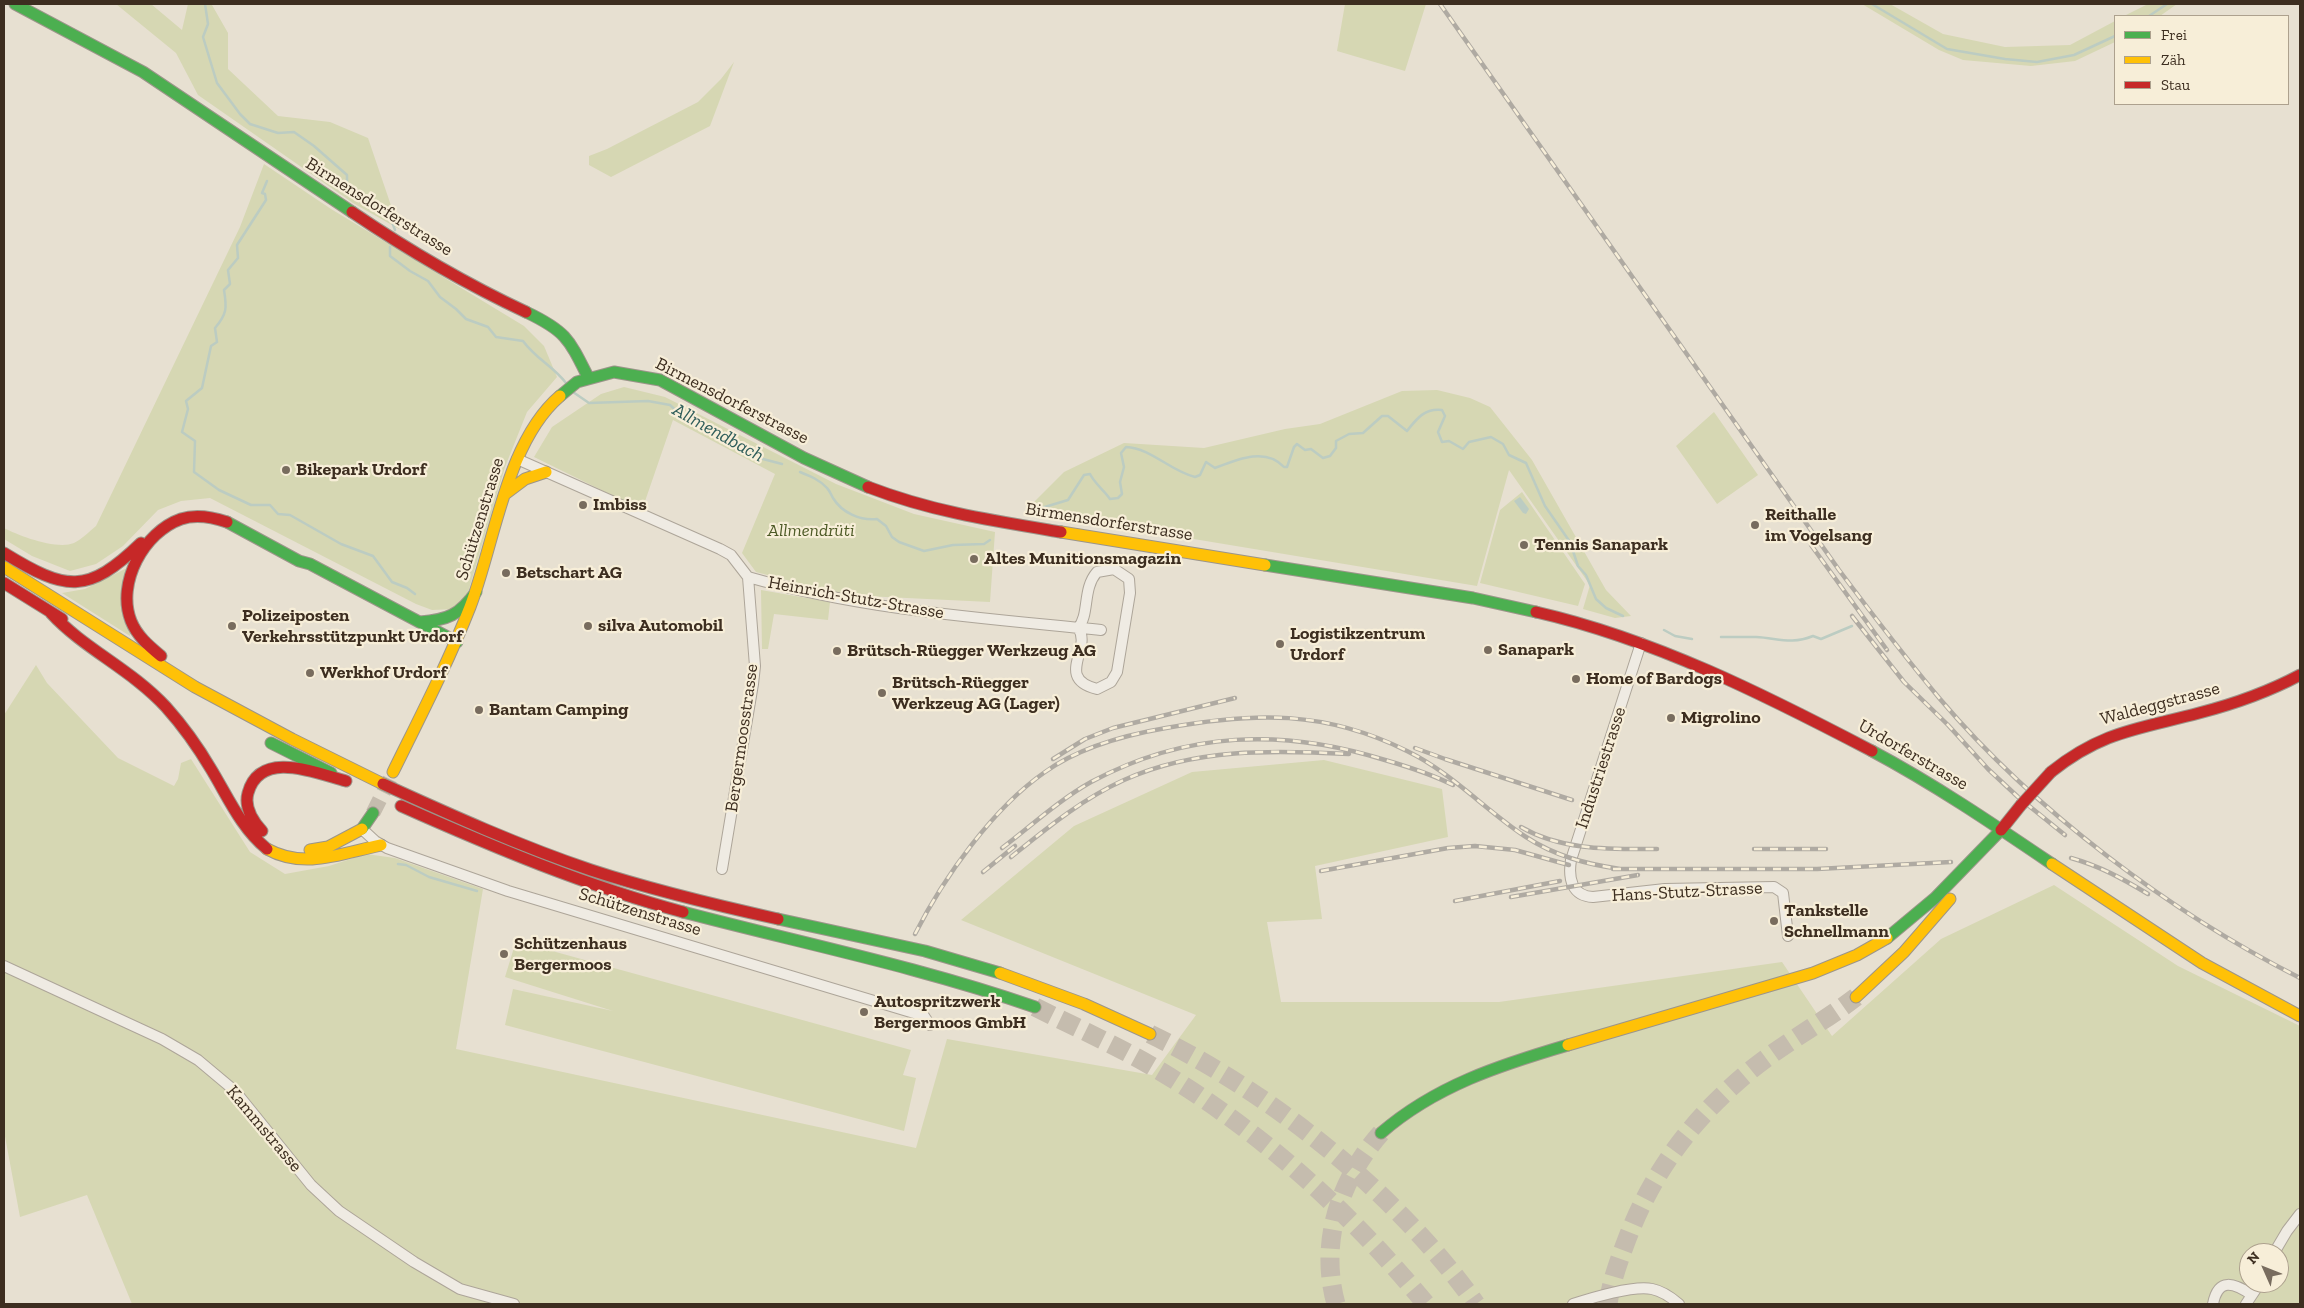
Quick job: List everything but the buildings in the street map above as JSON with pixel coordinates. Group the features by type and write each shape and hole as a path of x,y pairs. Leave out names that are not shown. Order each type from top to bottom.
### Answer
{"main road":[{"name":"Birmensdorferstrasse","path":"16,4 143,72 391,239 494,297 553,325 572,344 583,379 629,372 660,380 852,481 897,498 961,516 1473,598"},
{"name":"Schützenstrasse","path":"393,772 457,642 476,592 504,494 528,434 543,413 562,394 583,379"},
{"path":"504,494 525,479 546,472"},
{"path":"4,553 43,577 53,581 76,583 99,578 131,562 150,541 170,524 181,519 204,516 227,522 457,642"},
{"path":"131,562 127,605 131,621 140,637 163,658 207,686 235,709"},
{"path":"4,567 143,655 235,709 340,764 400,792 569,862 671,894 968,963 1053,990 1150,1034"},
{"path":"4,583 136,665"},
{"path":"420,622 439,622 456,615 465,608 476,592"},
{"name":"Urdorferstrasse","path":"1473,598 1566,619 1642,643 1776,701 1900,766 2001,830 2173,945 2250,990 2300,1016"},
{"path":"48,610 65,629 132,675 168,709 201,752 240,822 257,841 277,854 308,862 381,845"},
{"name":"Waldeggstrasse","path":"2001,830 2051,772 2082,748 2114,733 2199,713 2248,698 2300,675"},
{"path":"177,690 210,708"},
{"path":"260,737 350,783 289,767 274,766 267,768 253,780 249,788 248,808 252,818 268,836 290,848 303,850 328,847 362,829"},
{"path":"388,800 526,860 610,890 715,920 915,968 971,984 1035,1007"},
{"path":"325,859 353,843 373,813"},
{"path":"1856,997 1904,952 1989,853 2001,830"},
{"path":"1381,1134 1400,1116 1427,1098 1479,1074 1628,1025 1822,970 1863,953 1886,939 1923,910 1947,887 1981,847 2001,830"}],"street":[{"name":"Heinrich-Stutz-Strasse","path":"517,459 720,549 731,555 748,578 842,600 897,609 1101,630"},
{"path":"1114,569 1129,579 1130,593 1118,672 1111,682 1097,689 1084,684 1076,673 1082,637 1078,628 1082,620 1091,579 1097,572 1114,569"},
{"name":"Bergermoosstrasse","path":"722,869 754,684 754,656 748,578"},
{"name":"Industriestrasse","path":"1570,865 1642,643"},
{"name":"Schützenstrasse","path":"362,829 381,845 508,891 924,1016 930,1025"},
{"name":"Hans-Stutz-Strasse","path":"1570,865 1572,886 1583,897 1593,898 1665,889 1778,888 1783,894 1788,936"},
{"name":"Kammstrasse","path":"4,966 162,1039 198,1060 235,1091 311,1185 339,1211 414,1262 460,1289 514,1304"},
{"path":"2279,1243 2286,1230 2300,1214"},
{"path":"2213,1304 2217,1291 2224,1285 2234,1286 2249,1300"},
{"path":"1573,1304 1626,1290 1652,1289 1670,1297 1679,1304"}],"green space":[{"path":"116,4 151,4 182,30 188,4 212,5 228,33 228,69 278,116 330,122 368,138 399,229 353,203 198,95 176,53"},
{"path":"1345,4 1426,4 1405,71 1337,51"},
{"path":"1862,4 1890,4 1943,34 2005,47 2070,45 2114,22 2114,42 2075,61 2031,66 1963,60 1939,50"},
{"path":"2148,4 2177,4 2161,15 2126,15"},
{"path":"734,62 710,126 611,177 589,165 589,156 607,149 698,102 721,79"},
{"path":"264,164 331,209 524,326 544,346 557,377 527,412 505,467 467,596 455,609 432,610 416,604 210,498 181,501 158,510 123,546 96,564 70,571 32,556 4,539 4,528 38,541 67,545 77,542 96,526 240,227"},
{"name":"Allmendrüti","path":"624,387 665,397 836,484 914,514 995,532 990,602 844,595 756,572 742,553 775,474 673,420 642,510 534,457 552,427 601,394"},
{"path":"1437,390 1470,398 1490,407 1532,460 1606,590 1631,616 1615,618 1583,609 1590,585 1509,470 1477,586 1025,511 1064,472 1124,443 1204,448 1285,429 1320,424 1402,391"},
{"path":"1714,412 1758,475 1717,504 1676,446"},
{"name":"Tennis Sanapark","path":"1522,492 1585,584 1578,606 1480,583 1500,510"},
{"path":"131,566 130,636 62,593 85,589"},
{"path":"761,590 830,602 828,620 774,614 768,649 762,649"},
{"path":"36,665 47,683 118,758 174,786 178,779 181,763 191,759 250,852 285,874 329,866 366,854 395,858 483,889 456,1049 916,1148 947,1039 1152,1075 1196,1015 961,920 1074,826 1192,772 1324,760 1442,789 1448,837 1315,866 1322,919 1267,922 1281,1002 1499,1002 1782,962 1832,1036 1941,939 2054,885 2178,966 2300,1026 2300,1304 132,1304 87,1195 20,1217 4,1131 4,715"},
{"path":"516,941 911,1050 903,1075 916,1078 904,1131 505,1025 513,989 613,1011 505,977"}],"shaded area":[{"path":"1520,497 1529,509 1526,514 1523,513 1514,501"}],"waterway":[{"name":"Allmendbach","path":"205,4 208,24 203,37 217,83 240,114 250,124 278,133 294,132 314,146 347,175 347,190 362,196 392,222 395,230"},
{"path":"1872,4 1947,49 2005,59 2037,62 2074,55 2114,36"},
{"path":"2150,15 2167,4"},
{"path":"267,181 262,193 265,194 266,200 237,245 238,258 228,270 230,284 224,290 225,310 222,319 215,328 217,342 211,346 202,388 186,401 188,409 182,432 195,441 194,472 219,490 251,505 270,505 278,514 290,515 341,544 373,556 392,582 407,588 415,594"},
{"name":"Allmendbach","path":"390,247 390,256 410,271 428,281 440,297 466,319 488,327 496,337 523,341 533,353 566,383"},
{"name":"Allmendbach","path":"573,392 589,403 648,401 670,405 681,415 702,422 713,433 741,445 763,459 782,464"},
{"name":"Allmendbach","path":"1038,509 1068,500 1084,475 1090,474 1110,499 1118,498 1122,494 1120,482 1124,467 1121,453 1126,447 1144,451 1177,470 1195,477 1200,475 1206,462 1215,468 1242,458 1260,456 1269,457 1287,467 1294,447 1297,444 1305,450 1311,449 1323,458 1330,456 1336,448 1336,441 1349,434 1363,433 1382,416 1388,416 1407,431 1426,412 1442,410 1445,416 1438,432 1442,442 1449,441 1463,449 1469,442 1491,437 1503,444 1509,455 1526,463 1545,506 1570,542 1578,566 1586,575 1596,599 1606,608 1623,616"},
{"name":"Allmendbach","path":"800,472 815,478 824,485 841,508 847,512 865,519 877,519 886,526 892,537 899,542 924,551 953,545 984,544 990,540"},
{"path":"1721,637 1756,637 1791,641 1813,636 1821,639 1852,626"},
{"path":"1664,630 1675,636 1692,639"},
{"path":"398,864 406,865 429,877 477,891"}],"tunnel":[{"path":"373,813 392,775"},
{"path":"1608,1304 1618,1263 1638,1214 1663,1167 1693,1126 1730,1088 1751,1070 1856,997"},
{"path":"1035,1007 1145,1062 1198,1095 1234,1121 1303,1176 1336,1206 1397,1270 1426,1304"},
{"path":"1150,1034 1196,1058 1241,1085 1286,1116 1329,1150 1370,1185 1409,1223 1476,1304"},
{"path":"1336,1304 1331,1281 1330,1258 1336,1213 1354,1171 1366,1151 1381,1133"}],"railway":[{"path":"1440,4 1839,570 1940,699 2018,781 2107,856 2202,922 2251,952 2300,978"},
{"path":"1811,545 1887,650"},
{"path":"1852,616 1904,682 1948,725 1988,769 2018,797 2065,835"},
{"path":"1053,759 1085,739 1113,728 1235,698"},
{"path":"915,934 940,890 971,845 1007,804 1045,772 1088,749 1119,738 1166,728 1229,719 1259,717 1318,721 1377,738 1407,751 1439,770 1537,844 1571,858 1595,865 1620,869"},
{"path":"1002,848 1056,805 1091,782 1127,765 1199,744 1235,740 1272,739 1309,743 1385,760 1420,771 1453,785"},
{"path":"1415,748 1572,800"},
{"path":"1011,857 1065,815 1094,796 1124,780 1151,770 1178,762 1235,754 1263,752 1349,754"},
{"path":"1521,827 1553,841 1570,845 1657,849"},
{"path":"983,872 1015,846"},
{"path":"1321,871 1448,848 1475,846 1515,850 1569,865"},
{"path":"1754,849 1826,849"},
{"path":"2071,858 2111,873 2148,894"},
{"path":"1613,869 1817,869 1951,862"},
{"path":"1511,897 1638,875"},
{"path":"1455,901 1560,881"}],"traffic: fast":[{"path":"15,4 143,72 352,212"},
{"path":"526,312 550,325 565,337 576,353 588,377"},
{"path":"560,396 577,382 614,372 660,380 804,458 868,487"},
{"path":"227,522 299,561 310,564"},
{"path":"310,564 457,642"},
{"path":"1265,565 1473,598 1536,612"},
{"path":"420,622 438,620 452,615 464,606 476,592"},
{"path":"271,743 331,773"},
{"path":"1872,751 1941,791 2052,864"},
{"path":"362,829 373,813"},
{"path":"1887,938 1935,898 2001,830"},
{"path":"683,912 904,968 1035,1007"},
{"path":"778,919 925,951 1000,973"},
{"path":"1381,1133 1423,1102 1469,1079 1493,1069 1568,1045"}],"traffic: slow":[{"path":"393,772 443,669 470,607 514,466 527,439 542,416 560,396"},
{"path":"505,494 525,479 546,472"},
{"path":"1061,532 1265,565"},
{"path":"4,567 195,687 292,739 383,784"},
{"path":"310,850 328,847 362,829"},
{"path":"267,849 281,855 309,859 324,858 381,845"},
{"path":"2052,864 2202,963 2300,1016"},
{"path":"1856,997 1904,952 1950,899"},
{"path":"1568,1045 1813,973 1857,955 1887,938"},
{"path":"1000,973 1084,1004 1150,1034"}],"traffic: jam":[{"path":"352,212 438,266 526,312"},
{"path":"868,487 892,496 940,509 988,520 1061,532"},
{"path":"161,656 140,636 131,621 127,606 130,575 136,561 155,535 181,519 204,517 227,522"},
{"path":"4,553 44,575 76,582 90,579 106,572 141,543"},
{"path":"4,583 62,619"},
{"path":"1536,612 1580,623 1666,653 1791,709 1872,751"},
{"path":"51,613 78,638 138,681 166,707 201,753 242,822 267,849"},
{"path":"2051,772 2070,758 2104,740 2139,728 2238,702 2300,675"},
{"path":"262,831 250,814 247,798 254,780 264,771 276,768 290,768 320,773 346,781"},
{"path":"2021,805 2051,772"},
{"path":"383,784 460,819 564,861 684,897 778,919"},
{"path":"2001,830 2021,805"},
{"path":"401,806 540,865 647,902 683,912"}],"place":[{"name":"Bikepark Urdorf","path":"286,470"},
{"name":"Imbiss","path":"583,505"},
{"name":"Reithalle im Vogelsang","path":"1755,525"},
{"name":"Tennis Sanapark","path":"1524,545"},
{"name":"Altes Munitionsmagazin","path":"974,559"},
{"name":"Betschart AG","path":"506,573"},
{"name":"Polizeiposten Verkehrsstützpunkt Urdorf","path":"232,626"},
{"name":"silva Automobil","path":"588,626"},
{"name":"Logistikzentrum Urdorf","path":"1280,644"},
{"name":"Sanapark","path":"1488,650"},
{"name":"Brütsch-Rüegger Werkzeug AG","path":"837,651"},
{"name":"Werkhof Urdorf","path":"310,673"},
{"name":"Home of Bardogs","path":"1576,679"},
{"name":"Brütsch-Rüegger Werkzeug AG (Lager)","path":"882,693"},
{"name":"Bantam Camping","path":"479,710"},
{"name":"Migrolino","path":"1671,718"},
{"name":"Tankstelle Schnellmann","path":"1774,921"},
{"name":"Schützenhaus Bergermoos","path":"504,954"},
{"name":"Autospritzwerk Bergermoos GmbH","path":"864,1012"}]}
